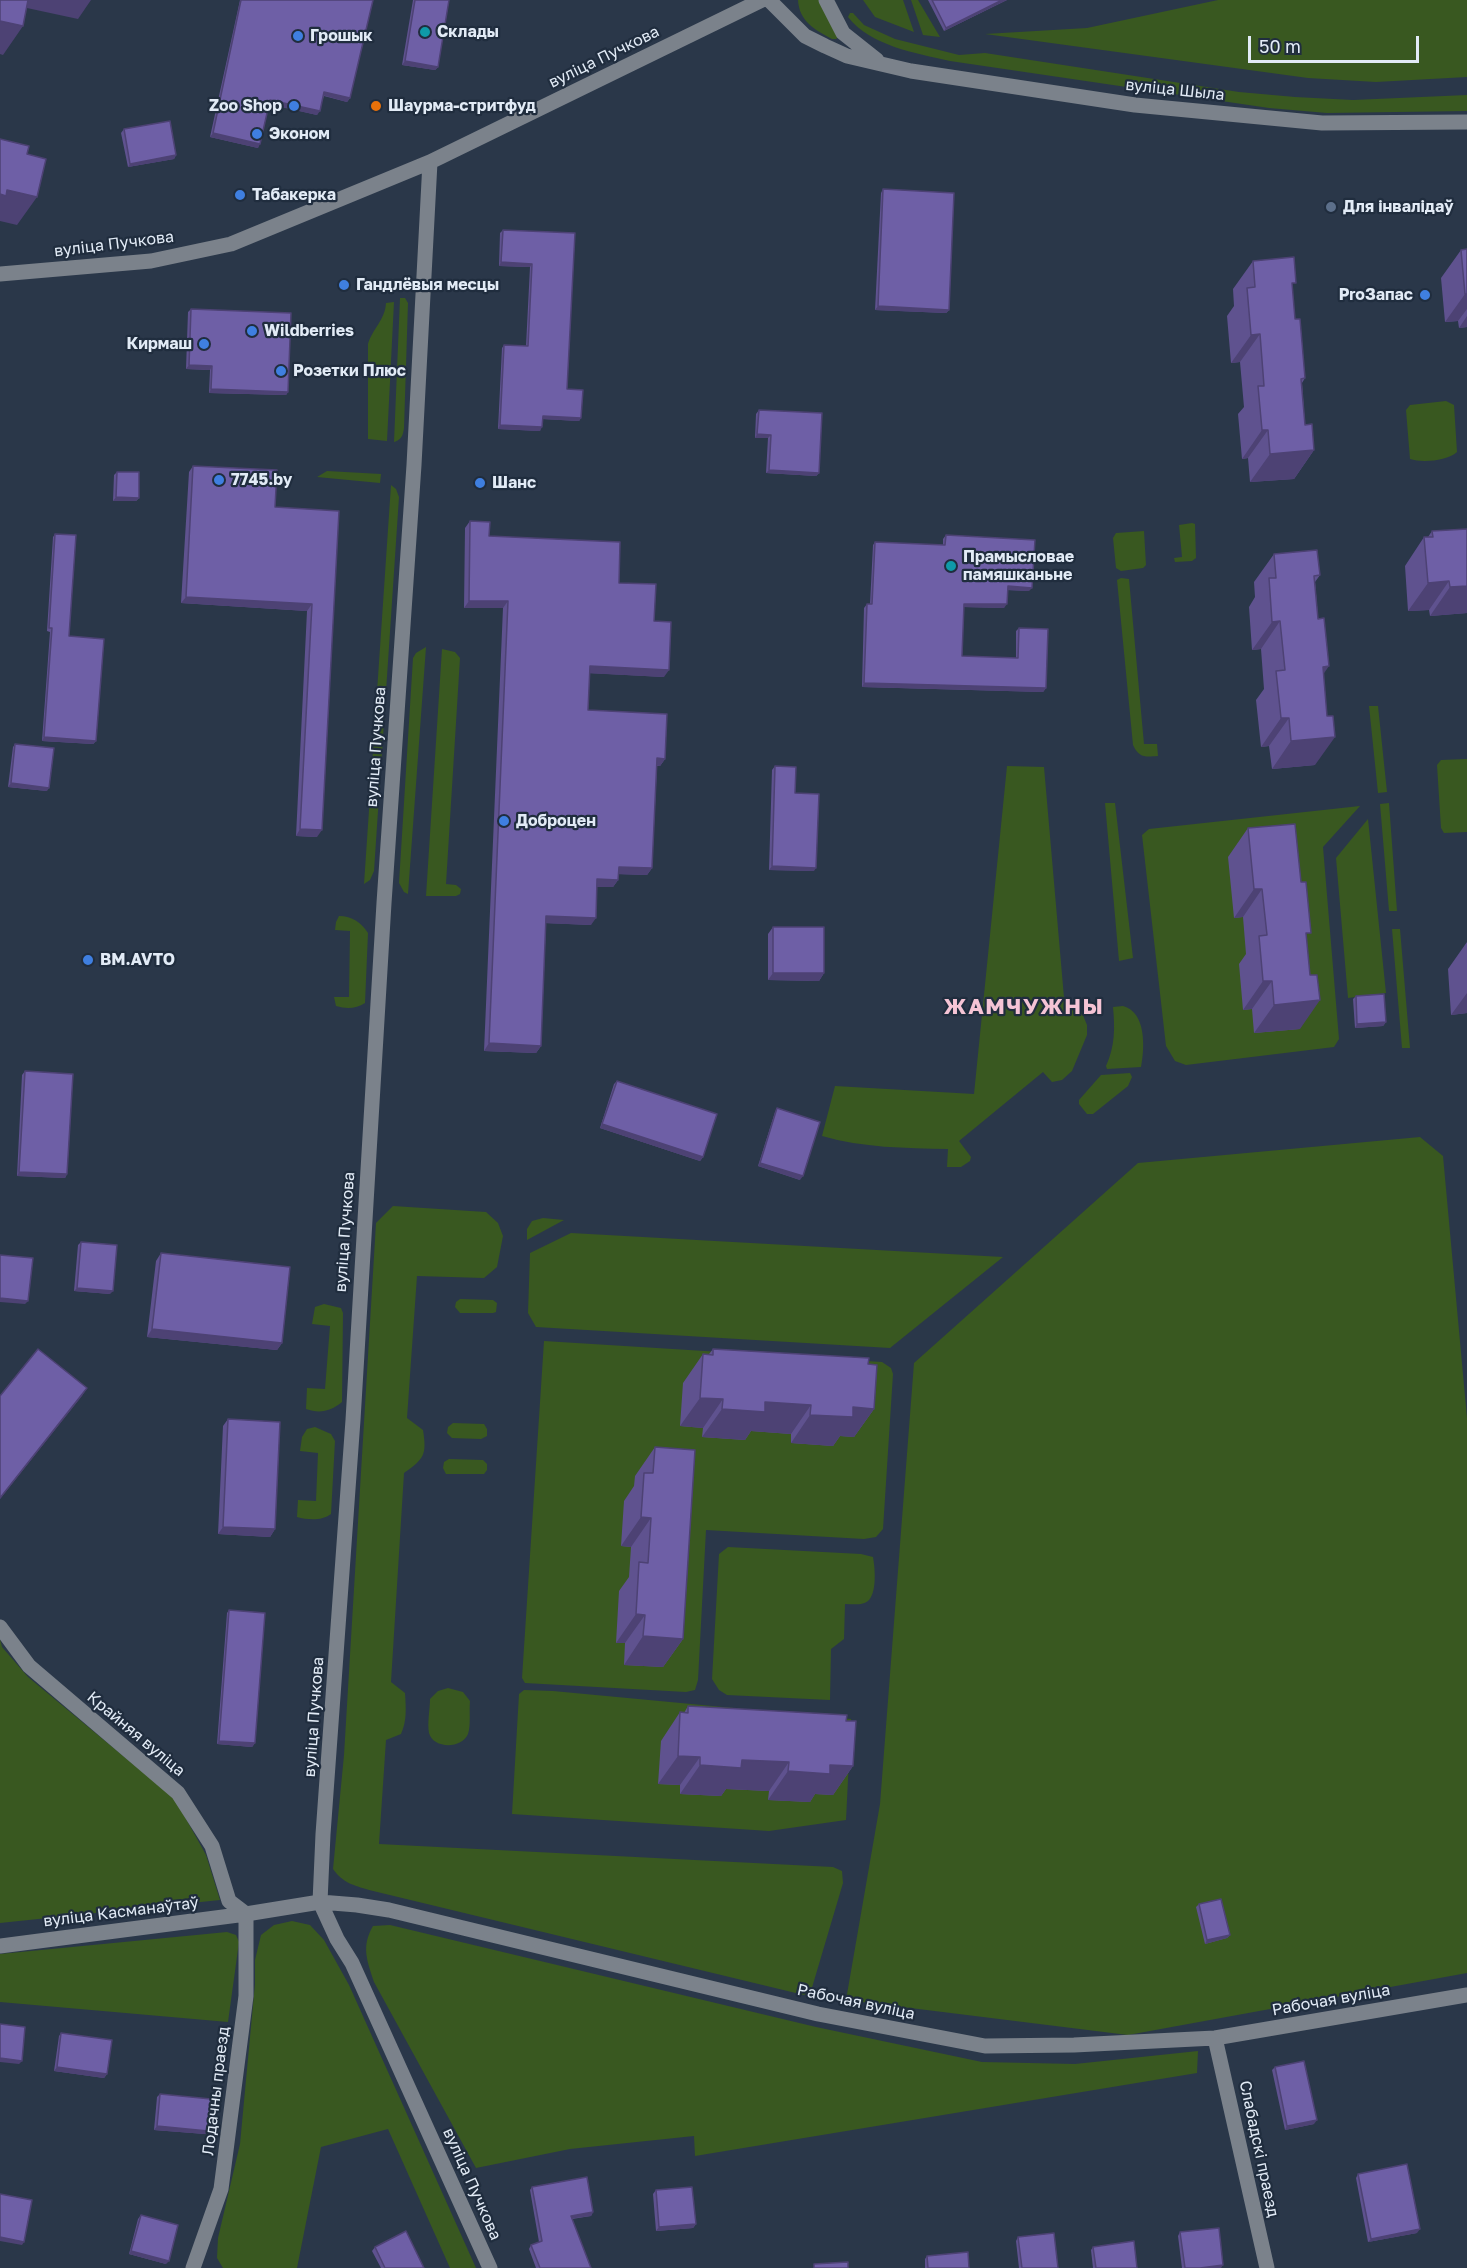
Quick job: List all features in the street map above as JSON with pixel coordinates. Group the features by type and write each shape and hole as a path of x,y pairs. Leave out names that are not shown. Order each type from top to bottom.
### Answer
{"street":[{"name":"вуліца Пучкова","path":"0,274 151,261 231,244 430,162 762,0"},
{"name":"вуліца Шыла","path":"769,0 805,36 848,56 911,70 1135,105 1322,123 1467,122"},
{"name":"вуліца Шыла","path":"826,0 843,33 882,63"},
{"name":"вуліца Пучкова","path":"430,162 414,465 320,1902 337,1939 352,1963 490,2268"},
{"name":"Крайняя вуліца","path":"0,1627 29,1666 178,1793 212,1846 229,1901 246,1914"},
{"name":"Рабочая вуліца","path":"246,1914 320,1902 389,1910 818,2014 985,2046 1074,2045 1215,2038 1467,1995"},
{"name":"вуліца Касманаўтаў","path":"0,1946 246,1914"},
{"name":"Лодачны праезд","path":"193,2268 221,2188 246,1996 246,1914"},
{"name":"Слабадскі праезд","path":"1215,2038 1267,2268"}],"green space":[{"path":"798,0 820,0 839,36 832,39 809,24 801,14"},
{"path":"863,0 903,0 914,32 875,17"},
{"path":"911,0 918,0 940,37 923,35"},
{"path":"1218,0 1467,0 1467,77 1376,82 1308,78 985,34 1087,28"},
{"path":"850,13 853,13 864,25 895,39 959,55 985,53 1239,92 1295,97 1353,100 1467,95 1467,111 1327,113 1269,108 950,61 881,42 858,27 848,17"},
{"path":"400,298 405,298 408,303 404,428 401,437 394,442"},
{"path":"394,302 387,441 368,439 368,344 386,303"},
{"path":"1446,401 1454,405 1457,452 1434,460 1410,459 1406,410 1410,405"},
{"path":"327,471 381,474 380,483 317,477"},
{"path":"391,485 396,489 399,497 374,871 370,880 364,884"},
{"path":"1195,524 1196,558 1192,561 1175,562 1174,558 1182,557 1179,525"},
{"path":"1144,531 1146,565 1143,568 1121,571 1116,568 1113,538 1116,533"},
{"path":"1129,579 1144,744 1157,744 1158,756 1143,756 1133,745 1117,580"},
{"path":"426,647 408,894 404,892 399,883 413,658 416,653"},
{"path":"442,649 455,652 460,658 446,884 456,885 461,889 460,894 456,896 426,896"},
{"path":"1369,706 1378,706 1387,792 1378,793"},
{"path":"1467,759 1467,832 1444,833 1441,828 1437,765 1441,760"},
{"path":"1007,766 1044,767 1065,1009 1080,1008 1087,1025 1087,1035 1072,1071 1062,1080 1052,1082 1043,1072 959,1141 971,1157 970,1161 961,1167 947,1167 948,1149 869,1145 822,1136 835,1086 974,1094"},
{"path":"1105,803 1115,803 1133,958 1119,961"},
{"path":"1389,803 1397,911 1389,911 1380,804"},
{"path":"1360,806 1323,847 1339,1039 1334,1047 1186,1065 1175,1061 1166,1046 1142,835 1149,829"},
{"path":"1368,819 1386,993 1348,998 1336,858"},
{"path":"339,916 356,921 368,933 365,1003 355,1007 336,1006 334,997 349,997 350,931 335,930"},
{"path":"1392,929 1400,929 1410,1048 1402,1048"},
{"path":"1123,1006 1136,1015 1140,1023 1143,1040 1141,1067 1107,1069 1114,1037 1113,1007"},
{"path":"1130,1073 1132,1077 1128,1086 1093,1114 1087,1114 1079,1104 1079,1100 1101,1075"},
{"path":"1420,1137 1443,1156 1467,1418 1467,1973 1128,2035 846,2000 880,1804 914,1363 1138,1163"},
{"path":"393,1206 486,1212 498,1223 503,1236 497,1267 484,1278 417,1276 407,1418 423,1430 425,1445 420,1460 404,1473 391,1682 405,1693 406,1714 401,1734 386,1740 379,1844 833,1867 842,1871 843,1883 811,1991 804,1995 369,1890 353,1885 333,1869 344,1755 376,1223"},
{"path":"543,1218 564,1220 527,1240 527,1229 532,1221"},
{"path":"571,1233 1003,1257 890,1348 536,1327 528,1313 530,1253"},
{"path":"460,1299 493,1300 497,1303 496,1312 460,1313 455,1307 456,1302"},
{"path":"324,1304 341,1308 343,1313 342,1402 334,1408 316,1411 306,1409 307,1388 325,1389 330,1326 312,1324 315,1307"},
{"path":"544,1341 882,1362 891,1368 893,1374 883,1529 876,1537 864,1539 706,1530 698,1680 695,1690 686,1692 525,1683 522,1678"},
{"path":"453,1423 484,1424 487,1436 481,1439 452,1438 447,1433 448,1427"},
{"path":"315,1427 331,1434 335,1441 331,1514 319,1519 310,1519 297,1517 298,1500 316,1501 318,1453 300,1451 302,1437 307,1429"},
{"path":"449,1459 483,1460 487,1464 487,1470 484,1474 446,1474 443,1468 444,1462"},
{"path":"728,1547 861,1554 873,1557 875,1579 872,1596 864,1603 845,1604 844,1639 831,1649 830,1700 727,1695 719,1690 712,1679 719,1554"},
{"path":"0,1639 2,1647 28,1677 175,1799 206,1855 220,1900 0,1923"},
{"path":"448,1688 463,1692 470,1701 468,1734 460,1742 448,1745 436,1742 432,1738 428,1725 430,1699 438,1691"},
{"path":"524,1690 851,1719 846,1820 769,1831 512,1814 519,1694"},
{"path":"292,1921 310,1925 324,1940 349,1985 476,2268 450,2268 388,2129 321,2147 297,2268 223,2268 217,2258 218,2238 240,2144 255,1984 255,1960 261,1935 274,1925"},
{"path":"390,1925 816,2027 982,2062 1075,2064 1198,2051 1197,2073 695,2156 694,2136 570,2149 476,2168 374,1982 367,1960 367,1941 373,1926"},
{"path":"227,1932 236,1935 239,1942 228,2022 0,2002 0,1954"}],"building":[{"path":"0,0 28,0 23,26 0,21"},
{"name":"Грошык","path":"241,0 373,0 350,98 324,92 320,111 270,100 260,144 213,133"},
{"name":"Склады","path":"415,0 449,0 438,67 405,61"},
{"path":"932,0 1002,0 946,28"},
{"path":"170,121 176,155 130,164 124,129"},
{"path":"0,139 29,146 27,154 46,159 37,197 7,190 6,196 0,194"},
{"path":"883,189 954,193 949,310 878,306"},
{"path":"503,230 575,233 567,389 583,390 581,418 543,416 542,427 500,425 504,345 528,346 532,264 501,262"},
{"path":"1467,249 1467,294 1465,294 1461,250"},
{"path":"1294,257 1296,283 1292,283 1295,319 1300,319 1305,378 1301,379 1305,425 1312,424 1314,450 1270,454 1268,430 1262,430 1258,386 1264,386 1260,334 1251,335 1247,288 1255,287 1253,261"},
{"path":"191,309 291,313 288,392 211,389 212,366 189,365"},
{"path":"759,410 822,413 819,473 769,470 771,435 757,434"},
{"path":"193,466 277,470 275,507 339,511 322,830 300,829 312,604 186,597"},
{"path":"117,472 139,472 139,498 116,497"},
{"path":"470,521 490,522 489,536 620,542 619,583 656,584 654,621 671,622 669,670 590,666 588,710 667,714 665,759 657,758 652,868 619,867 618,880 597,879 596,918 546,916 541,1046 489,1043 508,601 469,601"},
{"path":"1467,529 1467,586 1450,587 1449,581 1428,583 1424,537 1433,537 1432,531"},
{"path":"55,534 76,535 69,636 104,639 96,741 44,737 52,628 49,628"},
{"path":"946,535 1035,540 1032,588 1008,586 1007,604 964,604 962,656 1018,658 1019,628 1048,629 1046,688 864,683 867,604 872,604 875,542 945,545"},
{"path":"1317,550 1320,575 1314,576 1318,619 1324,618 1329,666 1323,667 1327,716 1333,716 1335,737 1291,741 1289,718 1281,718 1276,671 1285,670 1280,621 1272,622 1269,578 1276,578 1274,554"},
{"path":"15,744 54,748 49,788 11,783"},
{"path":"775,766 796,767 795,793 819,794 816,868 772,866"},
{"path":"1295,824 1301,882 1306,882 1311,933 1306,933 1310,975 1317,975 1320,1000 1274,1005 1272,981 1263,981 1259,936 1267,935 1262,889 1254,889 1248,828"},
{"path":"773,927 824,927 824,973 773,973"},
{"path":"1384,994 1386,1022 1357,1024 1356,996"},
{"path":"25,1071 73,1074 67,1174 19,1172"},
{"path":"617,1081 717,1114 703,1157 602,1124"},
{"path":"777,1108 820,1122 803,1176 760,1163"},
{"path":"81,1242 117,1245 113,1291 77,1288"},
{"path":"161,1253 290,1267 282,1343 152,1329"},
{"path":"0,1255 33,1258 28,1301 0,1298"},
{"path":"38,1349 87,1388 0,1498 0,1396"},
{"path":"713,1349 869,1358 868,1364 877,1365 874,1409 853,1407 853,1417 810,1415 811,1405 765,1402 765,1412 722,1409 723,1399 700,1398 703,1354 713,1355"},
{"path":"228,1419 280,1422 275,1529 223,1527"},
{"path":"655,1447 695,1450 683,1639 643,1636 645,1615 636,1614 639,1562 648,1563 651,1518 641,1517 644,1473 653,1473"},
{"path":"229,1610 265,1613 255,1743 219,1741"},
{"path":"688,1706 847,1715 846,1721 856,1721 853,1766 830,1765 830,1774 788,1771 789,1762 742,1760 741,1768 700,1765 700,1757 678,1756 680,1712 688,1713"},
{"path":"1221,1899 1230,1935 1207,1940 1199,1904"},
{"path":"0,2024 25,2027 22,2061 0,2058"},
{"path":"61,2033 112,2040 107,2074 57,2067"},
{"path":"1304,2061 1317,2120 1287,2126 1275,2067"},
{"path":"160,2094 211,2099 208,2131 157,2126"},
{"path":"1407,2164 1420,2229 1371,2239 1358,2174"},
{"path":"587,2177 593,2212 571,2216 591,2268 540,2268 531,2245 542,2241 532,2187"},
{"path":"692,2187 696,2224 659,2227 656,2190"},
{"path":"0,2194 32,2200 24,2242 0,2237"},
{"path":"141,2215 178,2225 169,2261 131,2251"},
{"path":"1219,2228 1223,2265 1185,2268 1180,2232"},
{"path":"406,2231 424,2268 385,2268 375,2247"},
{"path":"1054,2233 1058,2268 1022,2268 1018,2237"},
{"path":"1134,2241 1137,2268 1096,2268 1093,2247"},
{"path":"968,2252 969,2268 928,2268 927,2256"},
{"path":"848,2262 848,2268 814,2268 814,2264"}],"place":[{"name":"Склады","path":"425,32"},
{"name":"Грошык","path":"298,36"},
{"name":"Zoo Shop","path":"294,106"},
{"name":"Шаурма-стритфуд","path":"376,106"},
{"name":"Эконом","path":"257,134"},
{"name":"Табакерка","path":"240,195"},
{"name":"Для інвалідаў","path":"1331,207"},
{"name":"Гандлёвыя месцы","path":"344,285"},
{"name":"ProЗапас","path":"1425,295"},
{"name":"Wildberries","path":"252,331"},
{"name":"Кирмаш","path":"204,344"},
{"name":"Розетки Плюс","path":"281,371"},
{"name":"7745.by","path":"219,480"},
{"name":"Шанс","path":"480,483"},
{"name":"Прамысловае памяшканьне","path":"951,566"},
{"name":"Доброцен","path":"504,821"},
{"name":"BM.AVTO","path":"88,960"}],"district":[{"name":"ЖАМЧУЖНЫ","path":"1024,1007"}]}
